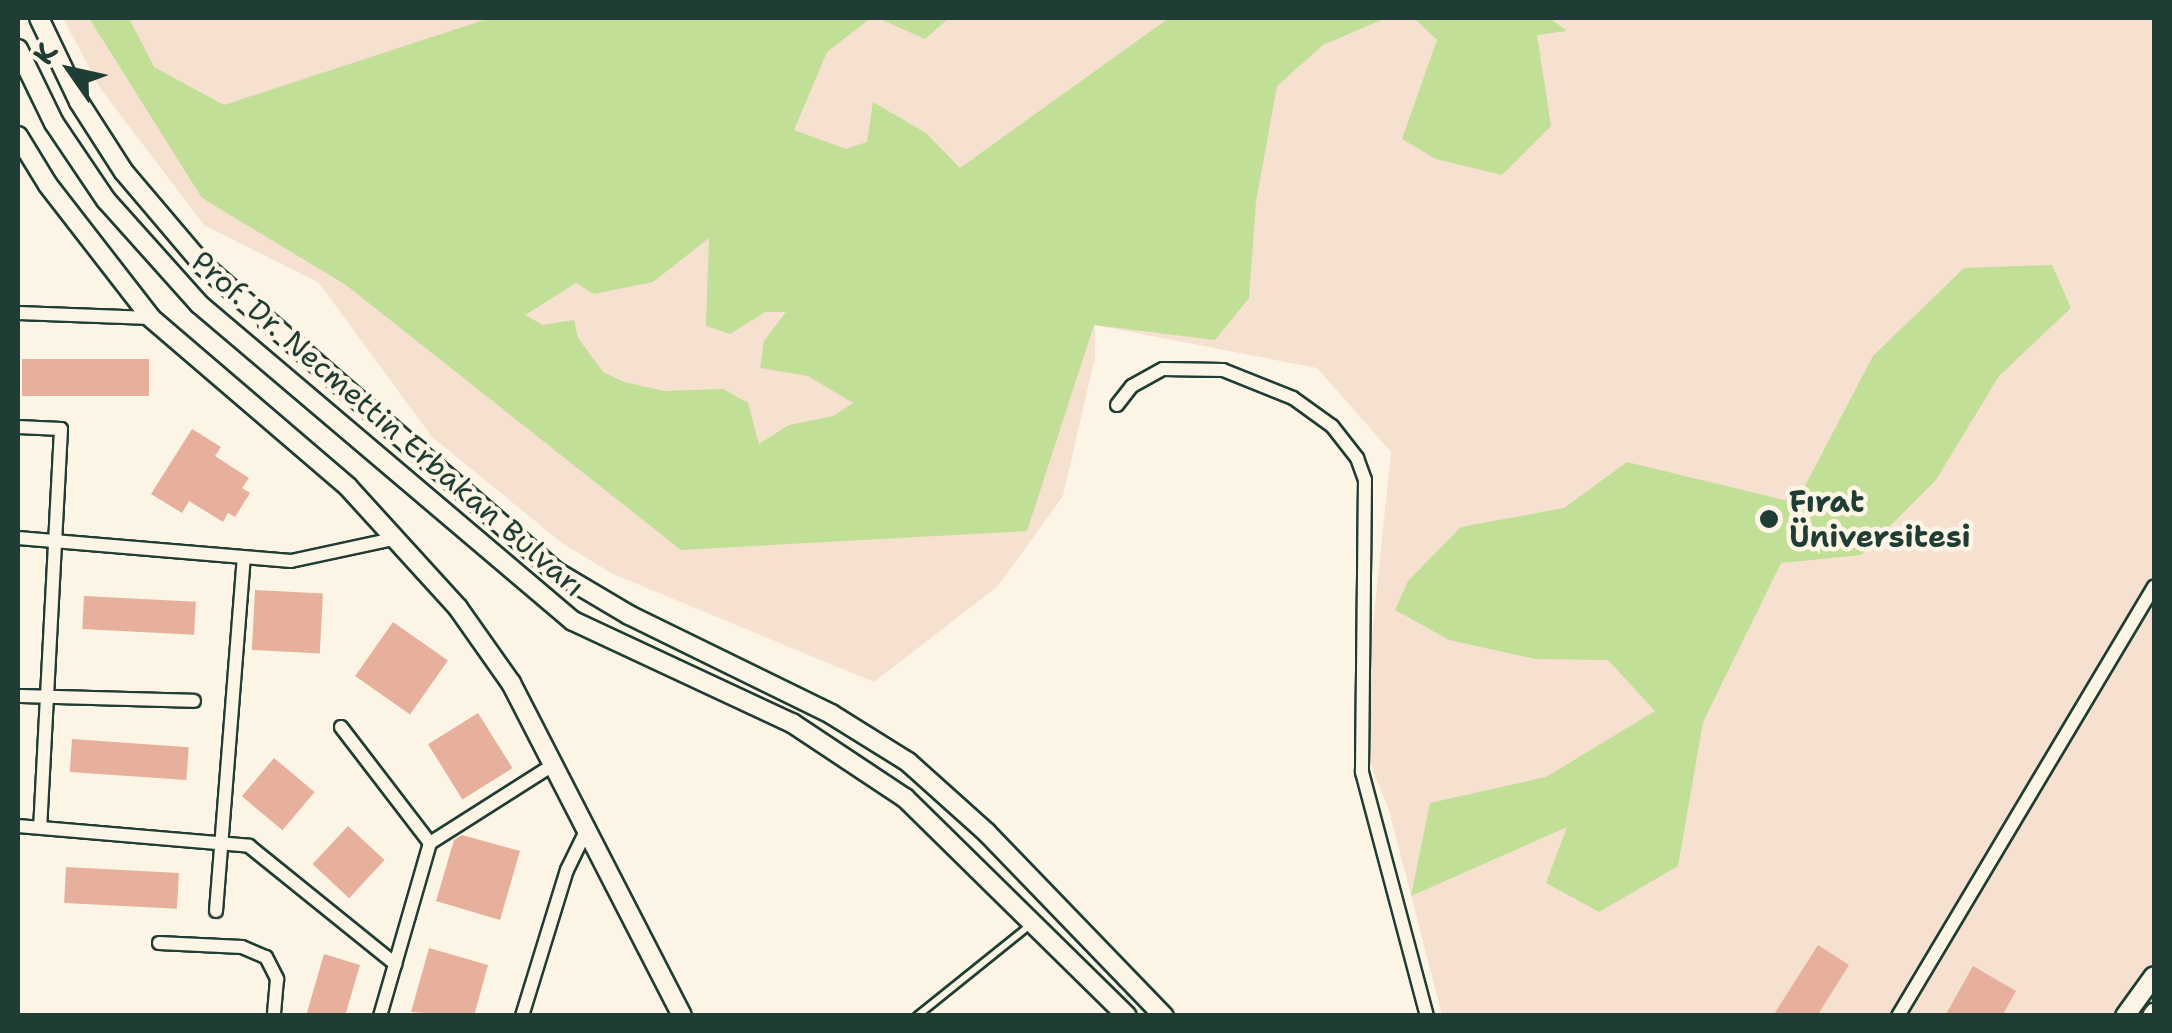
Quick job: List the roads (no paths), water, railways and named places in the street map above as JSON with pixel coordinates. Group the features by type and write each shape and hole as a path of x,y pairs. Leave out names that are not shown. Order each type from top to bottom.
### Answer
{"main road":[{"name":"Prof. Dr. Necmettin Erbakan Bulvarı","path":"38,18 79,102 124,172 203,265 554,571 628,615 831,714 908,762 987,833 1164,1016"},
{"name":"Prof. Dr. Necmettin Erbakan Bulvarı","path":"18,49 54,123 106,200 199,304 573,621 792,723 905,798 1126,1016"},
{"path":"18,136 48,185 152,318 348,488 458,608 512,683 682,1016"},
{"path":"2125,1016 2154,976"}],"street":[{"path":"18,313 152,318"},
{"path":"1117,405 1132,386 1163,370 1223,370 1293,398 1332,426 1357,458 1365,480 1360,758 1426,1016"},
{"path":"18,426 60,429 40,826"},
{"path":"18,538 292,561 394,539"},
{"path":"216,911 244,558"},
{"path":"1898,1016 2154,587"},
{"path":"18,696 194,701"},
{"path":"341,726 430,842"},
{"path":"380,1016 430,842 553,766"},
{"path":"18,826 249,846 395,964"},
{"path":"522,1016 567,870 588,827"},
{"path":"159,942 242,947 266,957 277,979 274,1016"}],"lane":[{"path":"917,1016 1034,922"}],"place":[{"name":"Fırat Üniversitesi","path":"1769,519"}]}
